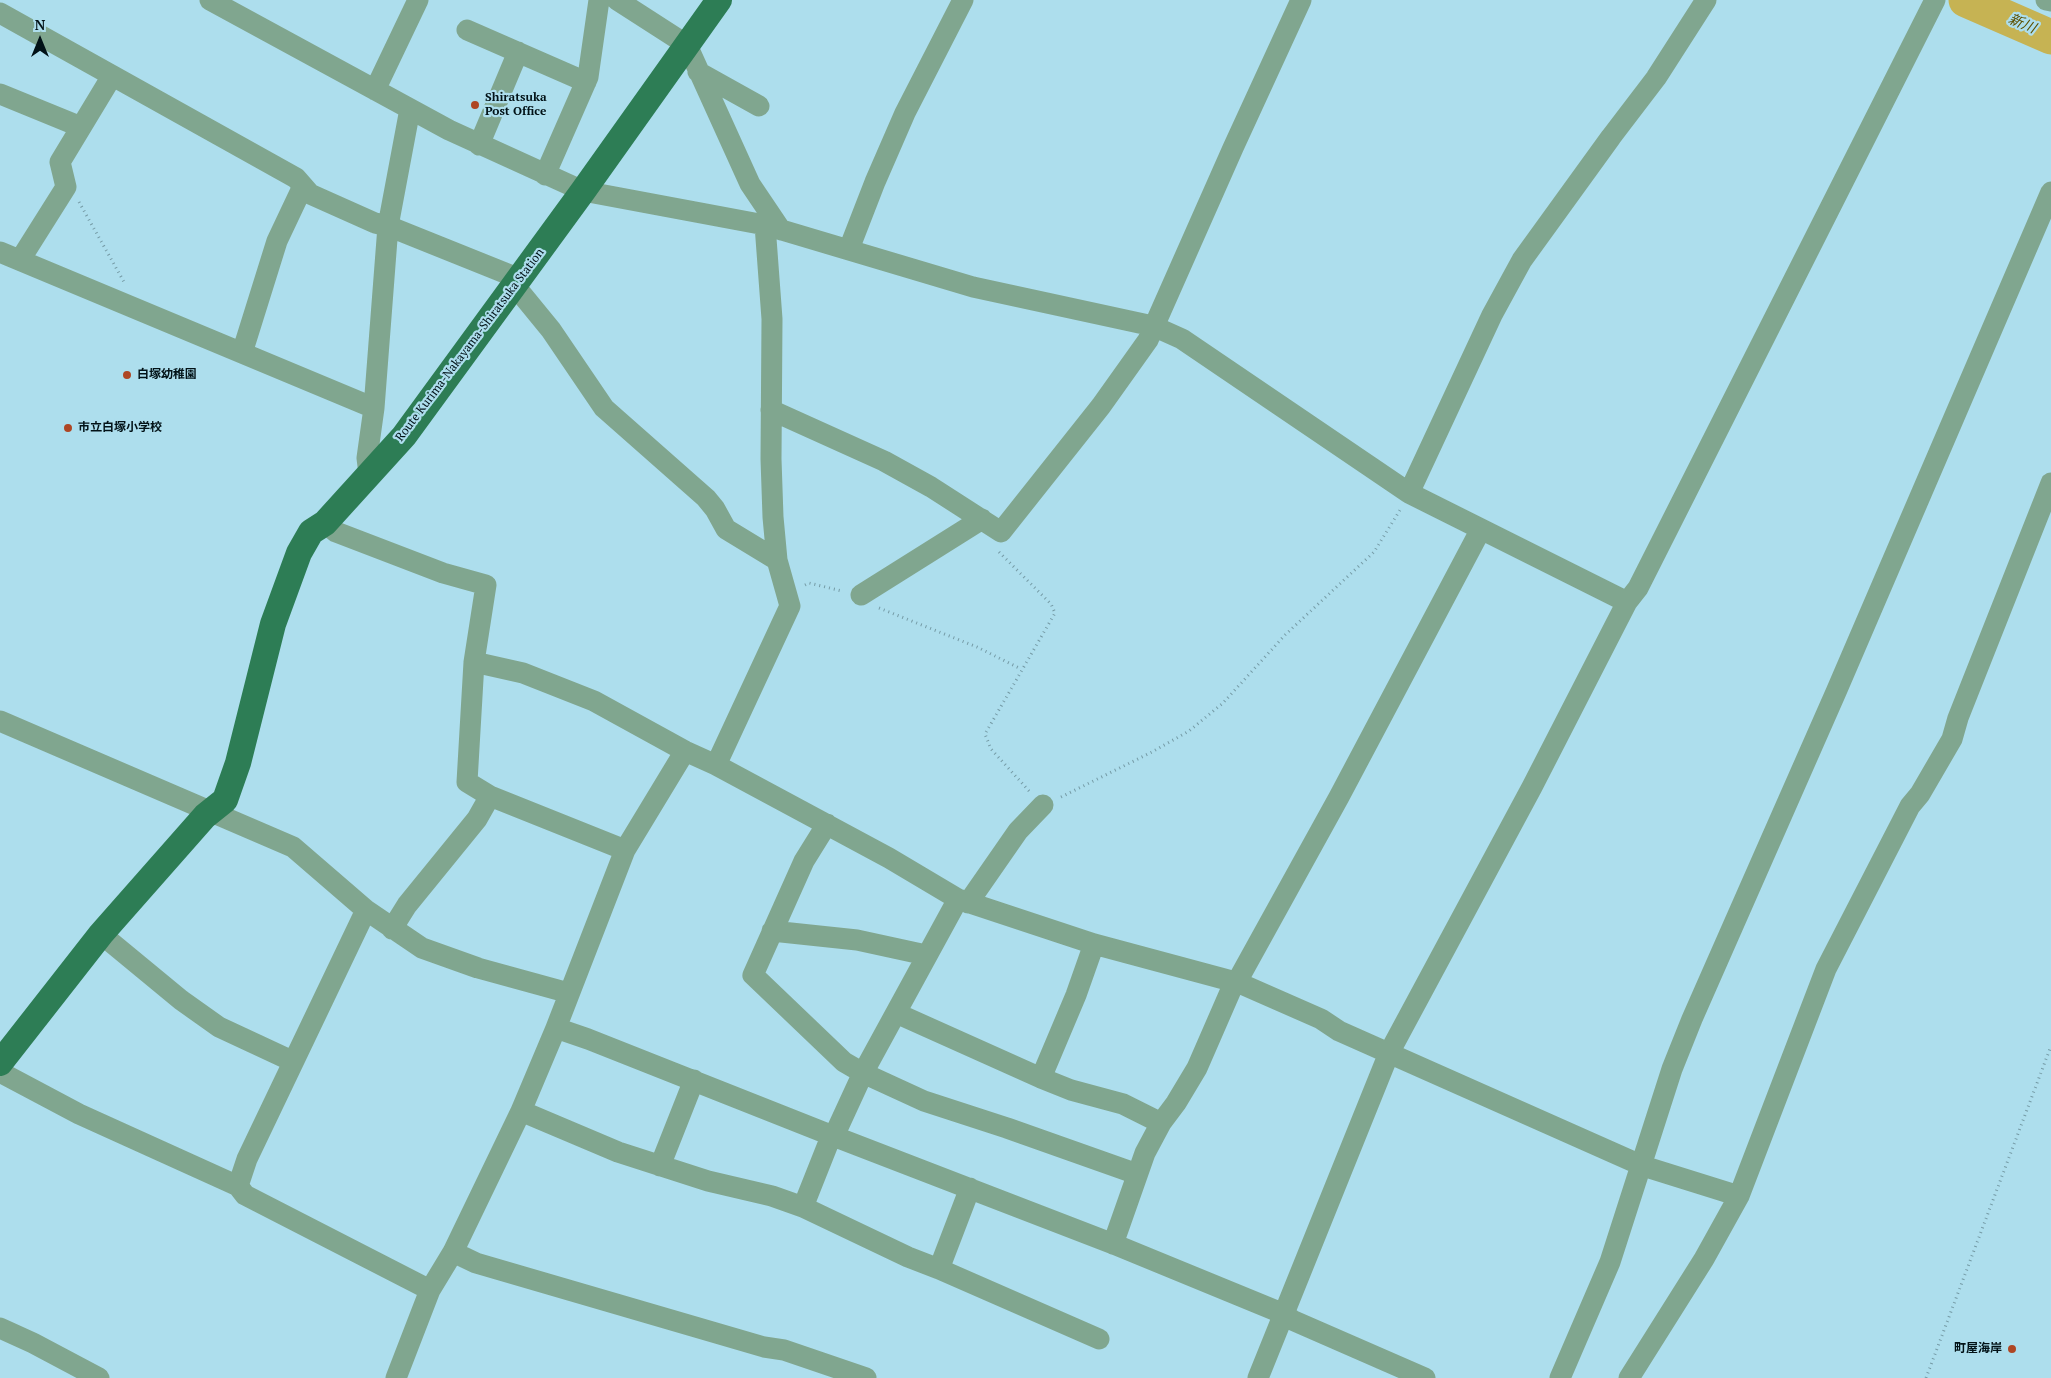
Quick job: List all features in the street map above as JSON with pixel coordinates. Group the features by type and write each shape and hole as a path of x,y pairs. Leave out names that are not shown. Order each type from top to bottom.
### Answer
{"main road":[{"name":"Route Kurima-Nakayama-Shiratsuka Station","path":"0,1063 101,934 211,810 225,800 238,763 273,624 299,553 311,532 325,523 404,436 584,191 719,0"}],"street":[{"path":"210,0 410,109 545,175 584,191 773,227 974,287 1153,326 1182,339 1409,493 1627,602"},
{"path":"375,90 418,0"},
{"path":"545,175 588,76 600,0"},
{"path":"618,0 687,45 750,184 773,227 771,468 776,560 790,606 716,765"},
{"path":"849,249 905,113 963,0"},
{"path":"771,410 884,460 931,487 1001,532 1101,406 1148,340 1301,0"},
{"path":"1409,493 1492,315 1522,260 1610,137 1656,78 1706,0"},
{"path":"1258,1378 1390,1053 1532,787 1627,602 1638,588 1935,0"},
{"path":"2046,0 2051,1"},
{"path":"0,12 296,178 310,194 517,282 604,408 706,498 715,509 726,529 776,560"},
{"path":"467,30 586,82"},
{"path":"480,144 518,52"},
{"path":"698,72 759,106"},
{"path":"20,260 66,186 60,162 112,76"},
{"path":"0,94 81,127"},
{"path":"368,474 388,226 410,109"},
{"path":"242,353 277,241 303,186"},
{"path":"1560,1378 1610,1262 1643,1166 1672,1069 1692,1019 1844,675 2051,192"},
{"path":"0,252 374,408"},
{"path":"1629,1378 1704,1259 1739,1196 1826,969 1910,806 1920,794 1952,739 1958,718 2051,483"},
{"path":"861,595 982,519"},
{"path":"325,523 336,532 443,573 486,585 474,662 467,782 490,796 625,850"},
{"path":"1113,1244 1145,1153 1198,1068 1236,983 1339,797 1481,529"},
{"path":"474,662 523,673 556,684 594,701 889,858 963,901 1094,944 1236,983 1321,1019 1339,1031 1643,1166 1739,1196"},
{"path":"0,721 211,810 292,847 366,910 422,948 478,968 570,993"},
{"path":"396,1378 430,1290 453,1252 521,1112 570,993 625,850 685,751"},
{"path":"392,929 407,905 477,819 490,796"},
{"path":"803,1207 830,1139 834,1136 863,1073 926,955 963,901 1018,831 1043,805"},
{"path":"826,824 804,861 753,976 844,1062 863,1073 924,1101 1137,1174"},
{"path":"238,1186 247,1159 292,1061 366,910"},
{"path":"772,931 857,940 926,955"},
{"path":"101,934 181,1000 219,1027 292,1061"},
{"path":"1041,1078 1076,995 1094,944"},
{"path":"896,1013 1041,1078 1071,1090 1123,1104 1162,1123"},
{"path":"556,1028 1113,1244 1284,1314 1292,1320 1425,1378"},
{"path":"0,1072 79,1114 238,1186 245,1195 430,1290"},
{"path":"660,1166 694,1080"},
{"path":"521,1112 618,1152 708,1181 772,1196 803,1207 908,1258 939,1269 1099,1339"},
{"path":"939,1269 970,1188"},
{"path":"453,1252 476,1263 755,1345 784,1350 866,1378"},
{"path":"0,1328 99,1378"}],"path":[{"path":"66,186 78,201 141,311"},
{"path":"1001,532 992,546 1051,604 1054,613 985,734 991,749 1043,805 1092,783 1152,752 1189,731 1223,703 1285,635 1374,552 1409,493"},
{"path":"787,595 808,583 861,595 872,605 977,647 1021,669"},
{"path":"1926,1378 2051,1046"}],"waterway":[{"name":"新川","path":"1966,0 2051,37"}],"place":[{"name":"Shiratsuka Post Office","path":"475,105"},
{"name":"白塚幼稚園","path":"127,375"},
{"name":"市立白塚小学校","path":"68,428"},
{"name":"町屋海岸","path":"2012,1349"}]}
